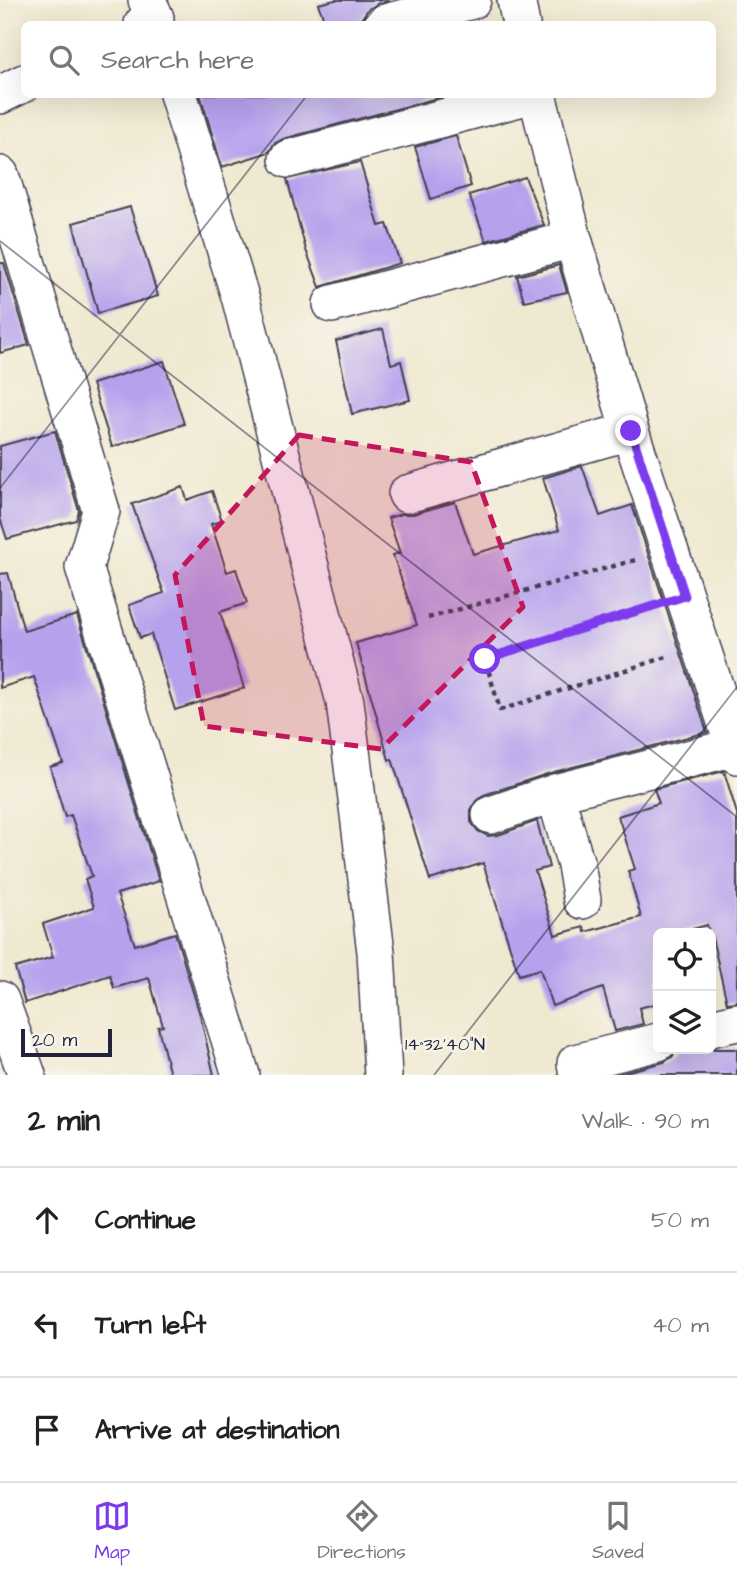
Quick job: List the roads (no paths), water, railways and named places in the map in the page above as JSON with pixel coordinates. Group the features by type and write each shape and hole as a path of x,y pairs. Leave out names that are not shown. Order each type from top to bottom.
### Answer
{"street":[{"path":"393,21 472,0"},
{"path":"516,0 520,21"},
{"path":"0,95 21,84"},
{"path":"179,98 241,300 345,702 376,952 383,1075"},
{"path":"288,159 521,98"},
{"path":"491,815 555,793 736,751 631,431 573,239 537,98"},
{"path":"0,175 101,511 84,567 241,1075"},
{"path":"332,304 573,239"},
{"path":"407,494 631,431"},
{"path":"555,793 576,865 582,900"},
{"path":"0,1000 27,1075"},
{"path":"716,1027 737,1022"},
{"path":"578,1075 576,1063 653,1043"}]}
